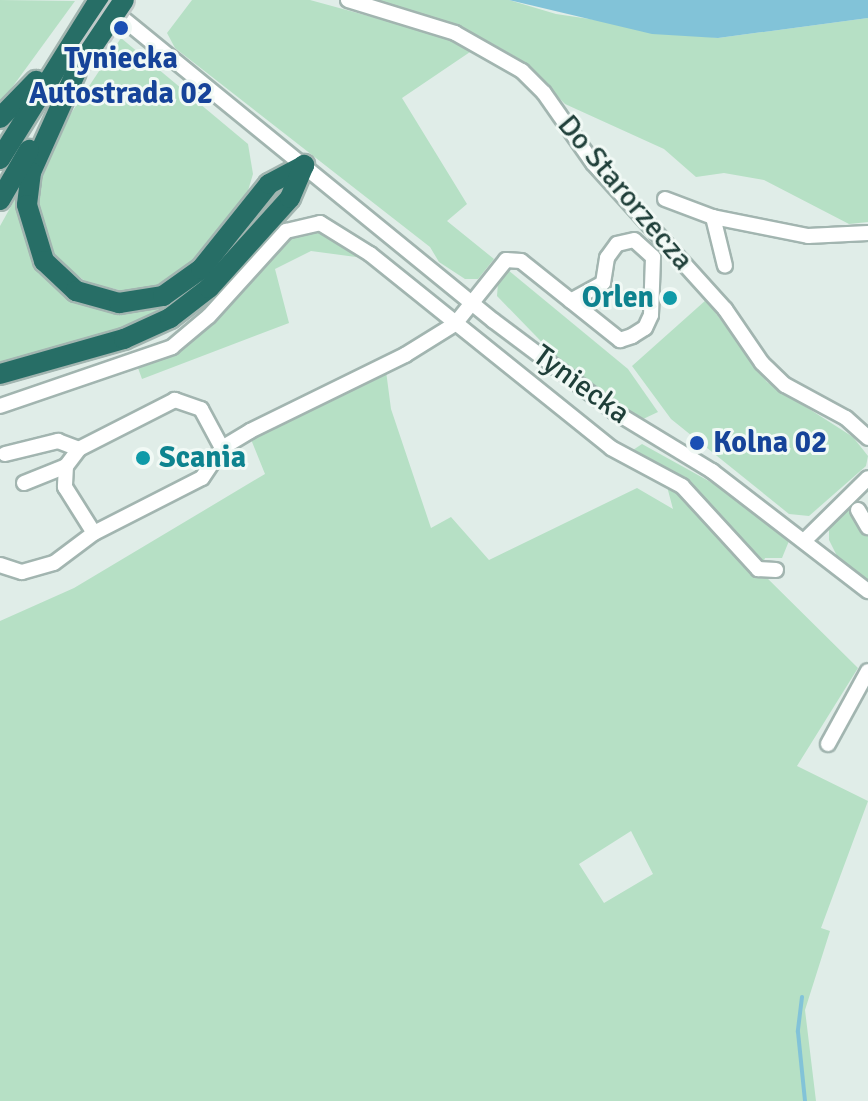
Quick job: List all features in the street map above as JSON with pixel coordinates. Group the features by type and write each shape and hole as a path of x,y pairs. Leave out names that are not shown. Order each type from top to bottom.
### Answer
{"highway":[{"path":"0,159 66,49 100,0"},
{"path":"0,200 124,0"},
{"path":"0,118 66,49"},
{"path":"80,67 31,172 27,205 44,261 76,291 119,303 163,296 201,269 269,184 304,165"},
{"path":"0,374 124,339 170,318 209,288 290,198 304,165"}],"street":[{"name":"Tyniecka","path":"100,0 471,303 603,404 712,471 868,591"},
{"name":"Do Starorzecza","path":"348,0 455,33 512,64 544,93 650,241 725,309 774,375 846,418 868,438"},
{"path":"665,199 713,217 808,236 868,233"},
{"path":"713,217 725,266"},
{"path":"0,406 172,347 209,316 276,240 307,223 346,235 611,448 682,486 758,569 776,570"},
{"path":"0,565 22,572 54,563 94,533 202,478 222,448 455,324 501,262 510,259 521,261 571,301 620,340 645,328 657,268 650,241 634,240 617,244 607,258 603,283 571,301"},
{"path":"24,483 66,466 79,449 175,400 201,409 222,448"},
{"path":"5,454 58,441 79,449"},
{"path":"66,466 65,487 94,533"},
{"path":"805,540 868,478"},
{"path":"858,510 868,527"},
{"path":"828,744 868,671"}],"green space":[{"path":"0,0 75,1 0,104"},
{"path":"192,0 310,0 449,38 470,52 402,98 467,204 447,221 494,259 478,279 465,279 439,262 430,247 175,48 167,33"},
{"path":"367,0 509,0 556,14 718,38 868,18 868,222 849,224 764,180 724,173 696,177 664,149 565,104 521,60 493,44"},
{"path":"121,38 248,144 253,174 247,194 229,221 187,267 151,288 127,292 86,282 54,256 40,226 38,184 48,148"},
{"path":"19,192 35,258 117,309 204,278 168,310 139,325 0,366 0,226"},
{"path":"318,227 371,259 311,251 275,269 289,323 142,379 138,368 205,329 282,240"},
{"path":"508,270 628,369 658,412 641,420 563,364 497,296 498,283"},
{"path":"706,300 767,382 853,437 868,456 866,466 809,516 789,514 671,419 632,366"},
{"path":"386,371 391,409 431,528 451,517 489,560 637,488 673,509 665,479 630,452 642,444 716,485 789,541 782,558 765,558 760,571 858,668 797,766 868,801 821,928 830,931 805,1010 816,1101 0,1101 0,621 74,588 265,474 250,437","holes":["631,831 653,874 604,903 579,864"]},
{"path":"849,507 868,537 868,581 837,556 829,540 829,529"}],"water":[{"path":"509,0 868,0 868,18 718,38 652,34"}],"waterway":[{"path":"802,997 798,1032 805,1101"}],"place":[{"name":"Tyniecka Autostrada 02","path":"121,28"},
{"name":"Orlen","path":"670,298"},
{"name":"Kolna 02","path":"697,443"},
{"name":"Scania","path":"143,458"}]}
